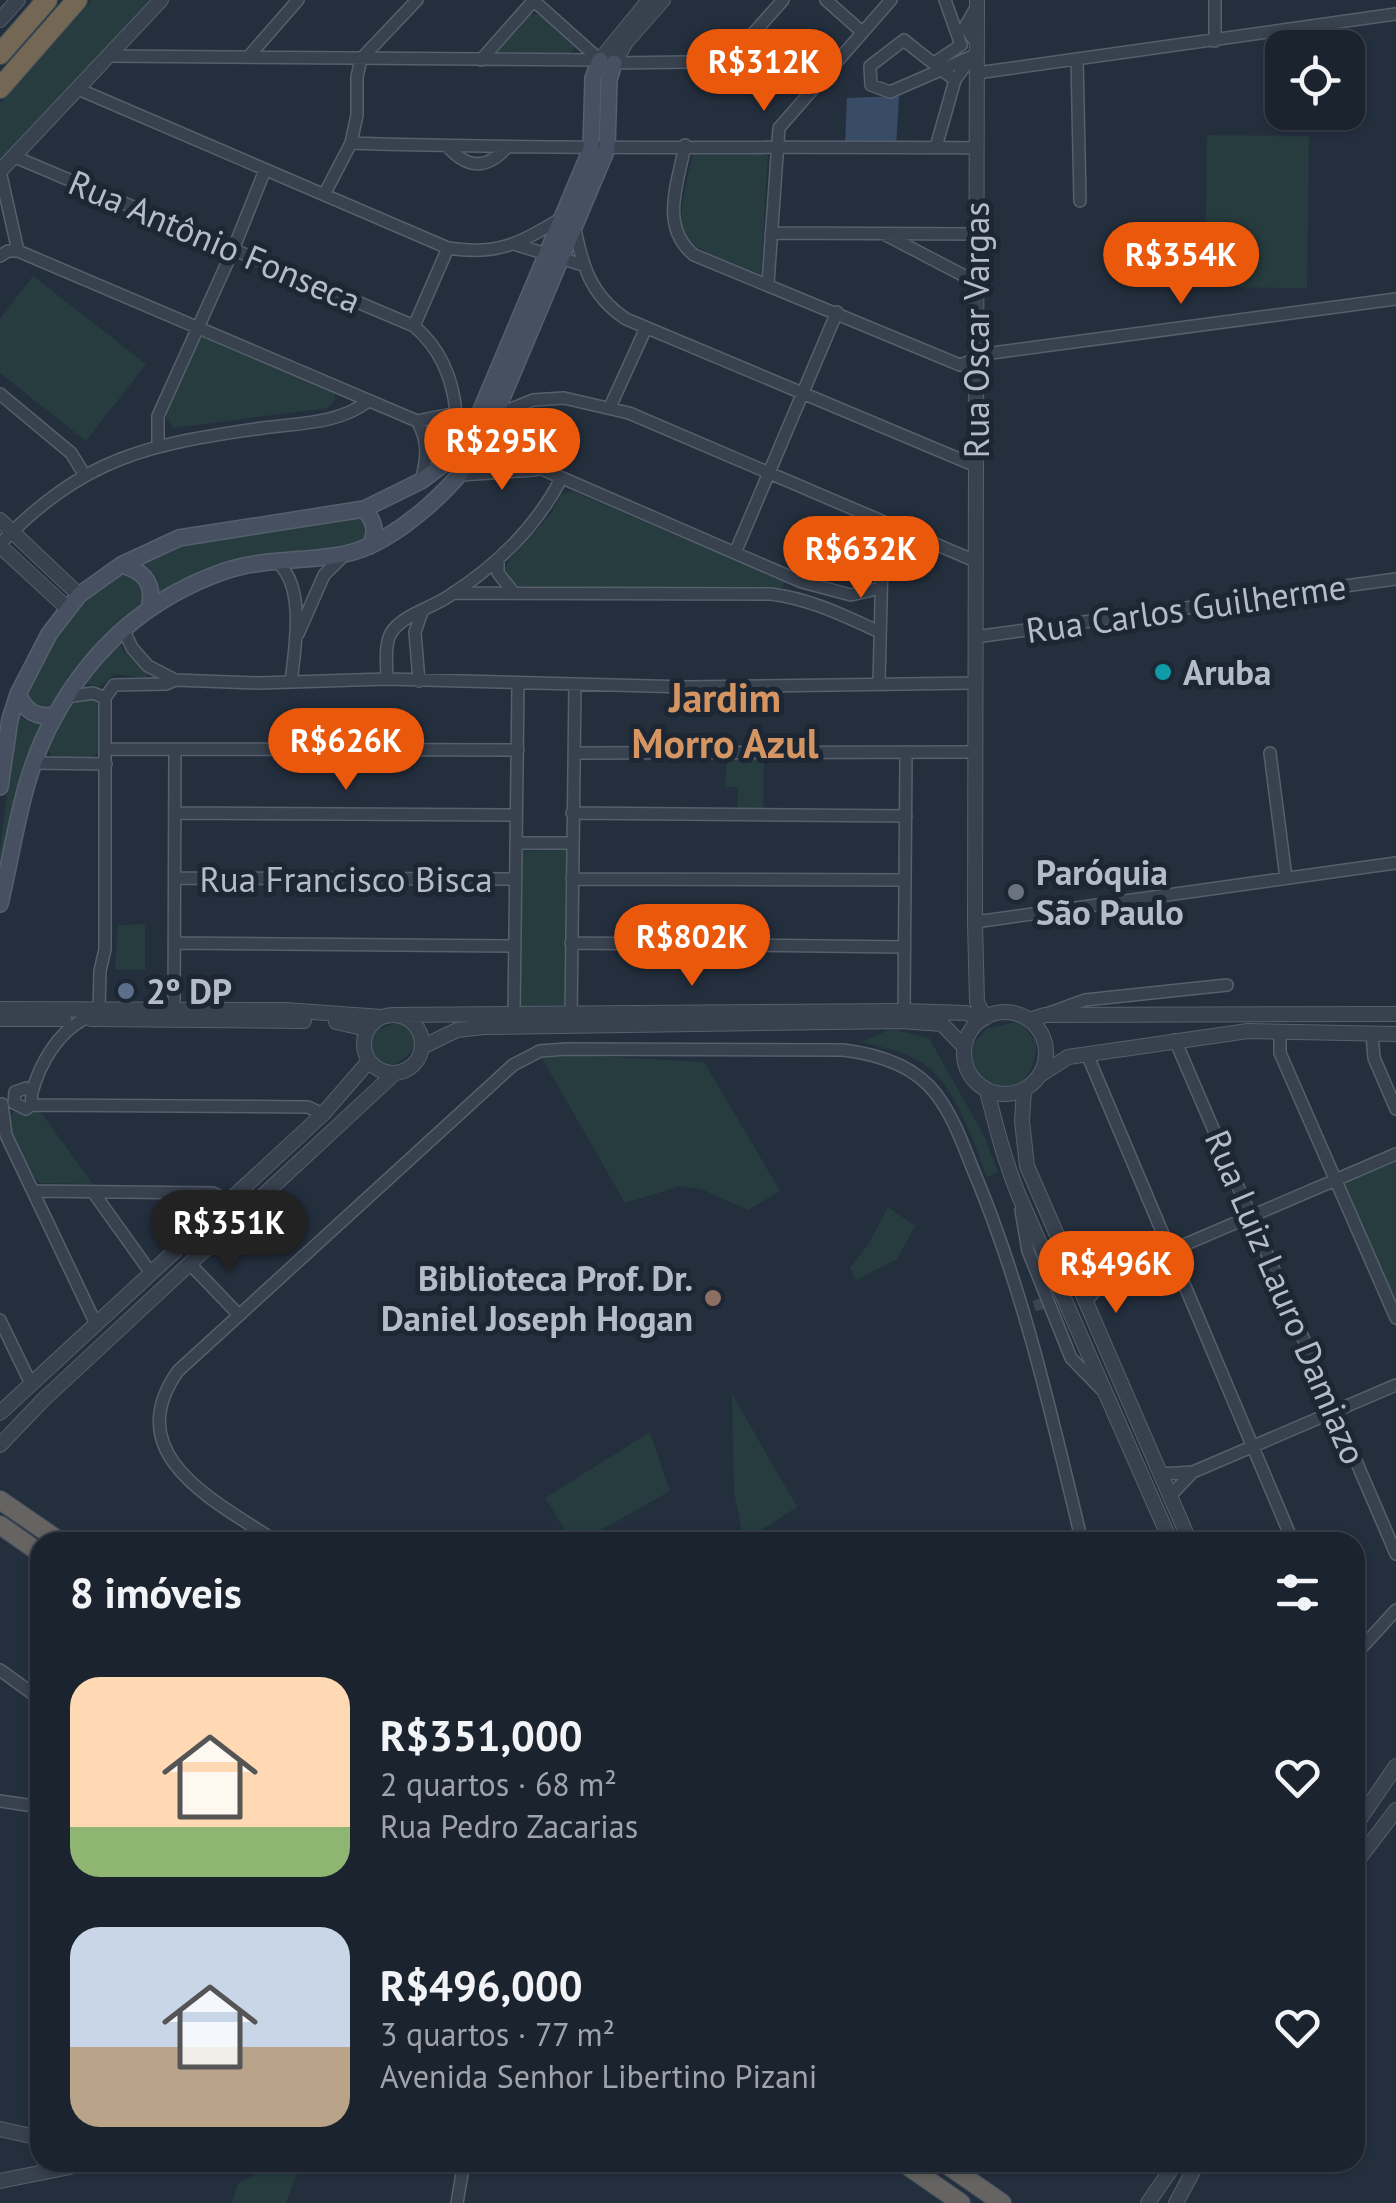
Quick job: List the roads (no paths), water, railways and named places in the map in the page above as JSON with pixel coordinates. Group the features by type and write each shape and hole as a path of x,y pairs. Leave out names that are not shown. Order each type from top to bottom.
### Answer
{"highway":[{"path":"0,54 47,0"},
{"path":"0,88 76,0"},
{"path":"0,1500 46,1532"},
{"path":"0,1526 30,1546"},
{"path":"917,2172 962,2203"},
{"path":"957,2172 1002,2203"}],"main road":[{"path":"0,787 10,719 18,694 49,634 73,602 121,565 178,538 364,509 421,481 445,463 475,421 599,149 594,78 607,62"},
{"path":"0,904 23,789 32,763 55,715 98,653 149,608 228,570 274,560 344,554 370,546 425,509 461,475 475,421"},
{"path":"364,509 376,534 370,546"},
{"path":"121,565 144,575 150,585 149,608"},
{"path":"18,694 32,713 55,715"}],"street":[{"path":"0,20 18,0"},
{"path":"18,251 0,171 161,0"},
{"path":"250,55 298,0"},
{"path":"325,193 351,143 361,59 417,0"},
{"path":"481,60 534,0 607,62"},
{"path":"607,62 649,0"},
{"path":"607,62 663,0"},
{"path":"728,62 783,0"},
{"path":"826,0 862,32"},
{"path":"768,283 779,128 891,0"},
{"path":"938,67 961,45 946,0"},
{"path":"1215,0 1215,41"},
{"name":"Rua Oscar Vargas","path":"977,3 975,922 977,1002 983,1018"},
{"path":"977,73 1396,14"},
{"path":"955,80 938,67 904,40 870,66 871,84 890,92 938,67 975,50"},
{"path":"936,148 955,80 975,50"},
{"path":"109,56 607,62 838,60"},
{"path":"1078,60 1080,200"},
{"path":"78,89 448,248 495,251 568,221 583,266 609,308 646,328 976,466"},
{"path":"351,143 599,149 685,145 976,148"},
{"path":"685,145 673,216 680,244 694,255 960,365 992,354 1396,299"},
{"path":"447,146 458,158 480,166 496,159 507,147"},
{"name":"Rua Antônio Fonseca","path":"16,157 414,326 426,336 475,421"},
{"path":"158,445 158,416 233,250 264,170"},
{"path":"772,233 976,234"},
{"path":"882,234 976,282"},
{"path":"517,244 583,266"},
{"path":"414,326 448,248"},
{"path":"0,256 18,251 417,421 475,421 534,400 564,398 610,407 975,561"},
{"path":"735,553 837,312"},
{"path":"610,407 646,328"},
{"path":"0,394 71,453 84,474"},
{"path":"73,602 0,545 84,474 158,445 341,417 367,402"},
{"path":"417,421 426,449 421,481"},
{"path":"475,421 497,448 560,480 802,582 851,595 882,588"},
{"path":"461,475 540,470"},
{"path":"387,679 387,642 392,630 455,593 498,560 532,526 560,480"},
{"path":"0,520 73,602"},
{"path":"879,682 883,522"},
{"path":"296,638 324,575 344,554"},
{"path":"274,560 290,575 296,638 291,682"},
{"path":"498,560 498,573 514,593"},
{"name":"Rua Carlos Guilherme","path":"975,638 1396,579"},
{"path":"798,598 802,582"},
{"path":"455,593 771,594 798,598 880,632"},
{"path":"419,682 415,632 422,612"},
{"path":"123,628 132,648 148,666 175,680"},
{"path":"99,1010 105,949 106,698 114,685 166,684 175,680 387,679 688,688 975,683"},
{"path":"571,1020 575,684"},
{"path":"484,1028 509,1022 514,1014 518,685"},
{"path":"67,697 93,693 106,698"},
{"path":"106,748 518,750"},
{"path":"174,1014 175,749"},
{"path":"904,1011 906,752"},
{"path":"575,753 974,752"},
{"path":"1270,753 1286,878"},
{"path":"32,763 106,764"},
{"path":"175,813 516,815"},
{"path":"572,813 906,816"},
{"path":"516,843 572,843"},
{"path":"975,922 1396,862"},
{"name":"Rua Francisco Bisca","path":"175,878 516,879"},
{"path":"572,879 905,880"},
{"path":"175,942 515,946"},
{"path":"572,943 904,946"},
{"path":"1028,1020 1085,1000 1226,985"},
{"path":"0,1009 345,1022 368,1029"},
{"path":"0,1019 285,1010 402,1016 418,1028 422,1047"},
{"path":"0,1445 42,1400 395,1073 413,1065 422,1047 457,1030 660,1011 904,1011 966,1013 983,1018 1007,1012 1028,1020 1044,1039 1045,1063 1040,1074"},
{"path":"395,1073 376,1068 364,1046 368,1029 387,1016 514,1014 571,1020 932,1022 950,1030 964,1047"},
{"path":"1046,1014 1396,1014"},
{"path":"983,1018 967,1036 964,1047 968,1073 987,1091 998,1121 1004,1158 1019,1196 1167,1532"},
{"path":"44,1019 54,1032 54,1048"},
{"path":"31,1096 37,1076 54,1048 74,1024 84,1019"},
{"path":"987,1091 1012,1094 1024,1090 1068,1056 1175,1040 1280,1030 1396,1034"},
{"path":"1280,1030 1280,1053 1396,1318"},
{"path":"1372,1034 1374,1058 1396,1110"},
{"name":"Rua Luiz Lauro Damiazo","path":"1175,1040 1396,1554"},
{"path":"263,1532 178,1472 161,1434 159,1413 163,1393 178,1372 513,1065 540,1051 566,1049 843,1050 878,1054 908,1070 934,1092 952,1118 992,1216 1043,1322 1080,1532"},
{"path":"1087,1054 1289,1532"},
{"path":"0,1413 323,1114 369,1061"},
{"path":"1024,1090 1026,1166 1186,1532"},
{"path":"96,1324 6,1135 7,1102 15,1092 49,1107 308,1106 323,1114"},
{"path":"1076,1277 1107,1278 1396,1154"},
{"path":"32,1191 214,1192 229,1201"},
{"path":"93,1192 151,1273"},
{"path":"1019,1196 1043,1322 1107,1396"},
{"path":"190,1263 239,1315"},
{"path":"1086,1301 1107,1278"},
{"path":"0,1320 31,1384"},
{"path":"1160,1474 1193,1472 1396,1385"},
{"path":"1170,1496 1193,1472"},
{"path":"1365,1644 1396,1610"},
{"path":"0,1670 30,1692"},
{"path":"1365,1811 1396,1766"},
{"path":"0,1801 30,1806"},
{"path":"1365,1851 1396,1810"},
{"path":"0,2129 30,2136"},
{"path":"0,2180 34,2172"},
{"path":"457,2203 462,2172"},
{"path":"1148,2203 1169,2172"},
{"path":"1176,2203 1193,2172"}],"water":[{"path":"899,96 896,146 845,145 847,98"}],"tunnel":[{"path":"1034,1306 1045,1303"}],"place":[{"name":"Aruba","path":"1163,672"},
{"name":"Paróquia São Paulo","path":"1016,892"},
{"name":"2º DP","path":"126,991"},
{"name":"Biblioteca Prof. Dr. Daniel Joseph Hogan","path":"713,1298"}],"district":[{"name":"Jardim Morro Azul","path":"725,720"}]}
